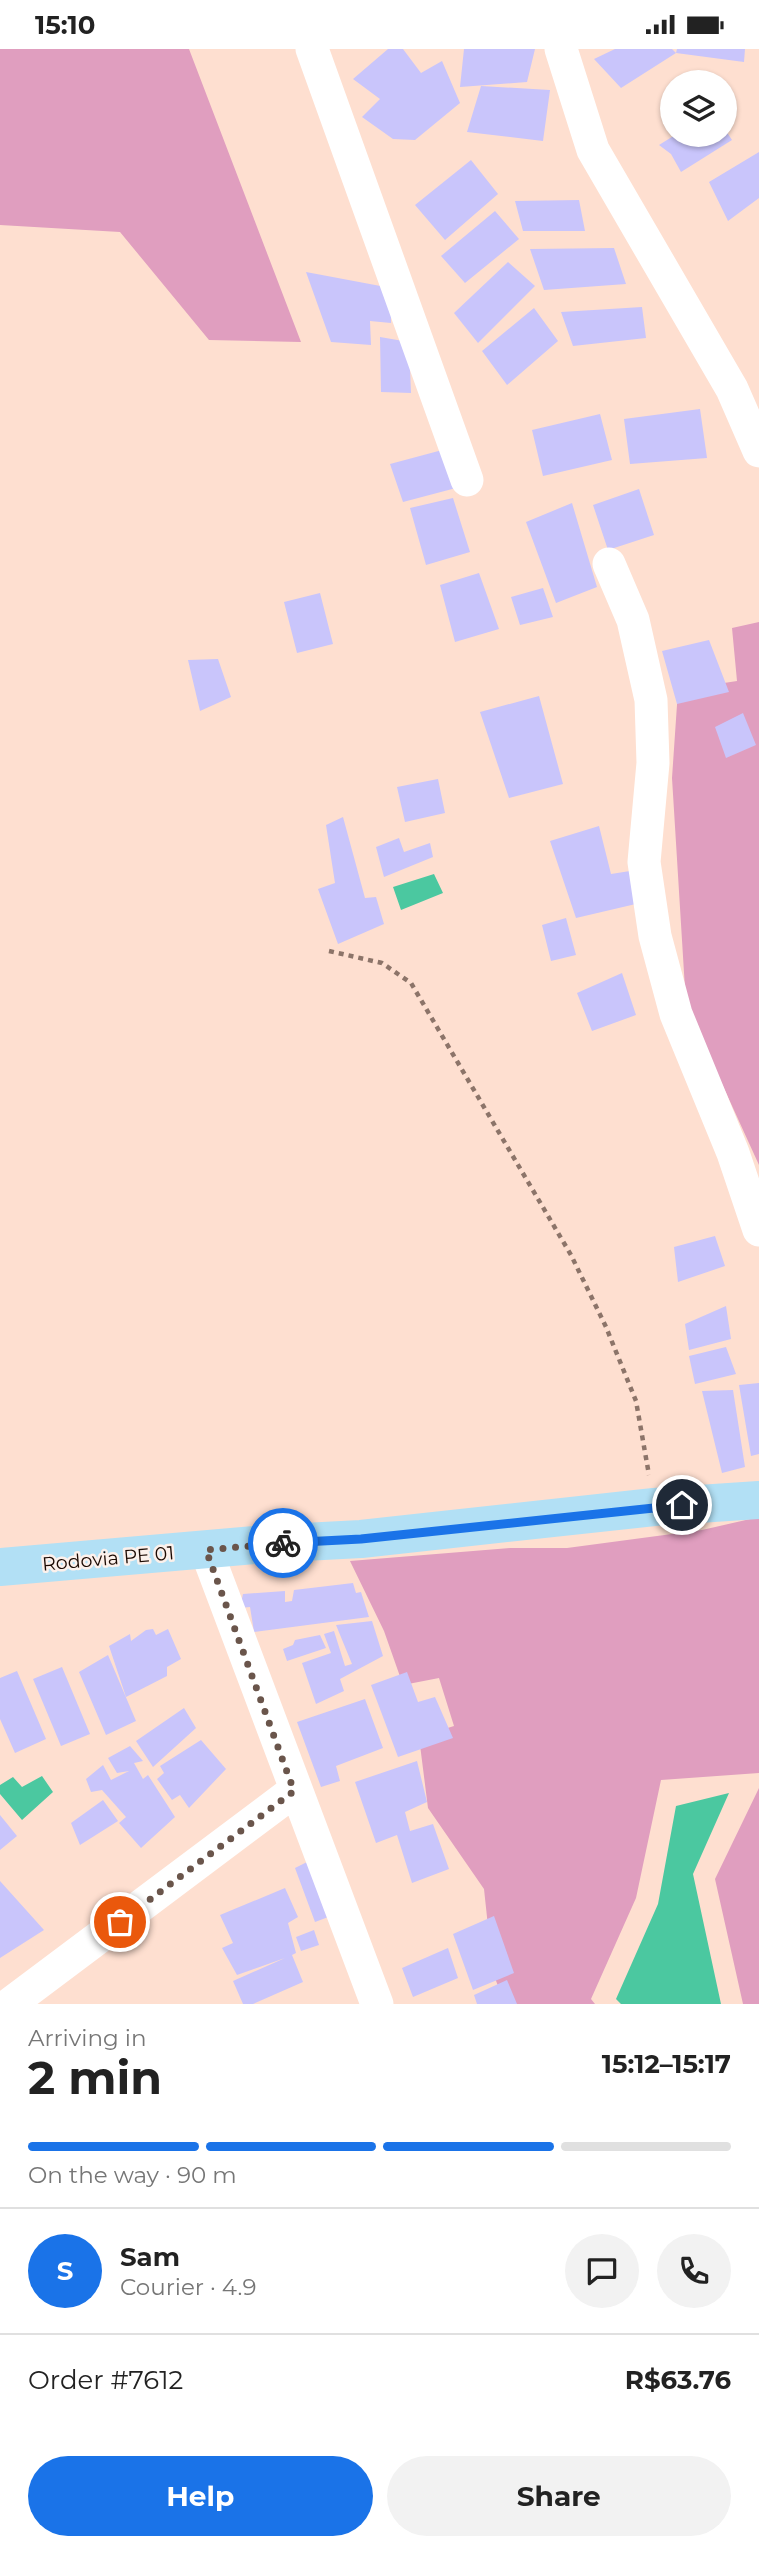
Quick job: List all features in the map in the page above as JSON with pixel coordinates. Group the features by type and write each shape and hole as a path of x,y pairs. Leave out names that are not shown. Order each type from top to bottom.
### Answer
{"main road":[{"name":"Rodovia PE 01","path":"0,1567 361,1539 654,1507 759,1500"}],"street":[{"path":"312,49 467,480"},
{"path":"561,49 593,150 732,389 759,451"},
{"path":"609,564 633,619 651,700 653,762 643,862 655,936 676,1014 733,1153 759,1230"},
{"path":"206,1550 294,1791 377,2004"},
{"path":"10,2004 294,1791"}],"path":[{"path":"329,951 382,963 411,983 571,1255 606,1327 636,1401 654,1507"}],"shaded area":[{"path":"0,49 189,49 301,342 209,340 120,232 0,225"},
{"path":"759,622 759,1165 686,1005 672,778 678,690 737,681 732,628"},
{"path":"434,874 443,893 401,910 393,887"},
{"path":"759,1517 759,1773 661,1780 636,1898 591,1999 595,2004 505,2004 493,1973 484,1889 428,1808 419,1737 454,1726 439,1678 403,1685 384,1631 350,1561 510,1548 567,1548 702,1530"},
{"path":"42,1776 53,1792 22,1820 0,1794 0,1785 13,1777 22,1787"},
{"path":"759,1788 759,2004 743,2004 715,1879"},
{"path":"729,1793 693,1874 721,2004 621,2004 616,1999 658,1904 676,1806"}],"building":[{"path":"388,49 403,49 421,73 442,61 460,103 415,140 393,139 362,117 380,99 353,79"},
{"path":"464,49 535,49 527,82 460,87"},
{"path":"615,49 672,49 676,53 621,88 594,59"},
{"path":"677,49 745,49 744,62 676,53"},
{"path":"481,86 550,90 543,141 467,132"},
{"path":"662,147 721,147 681,172 671,154"},
{"path":"759,152 759,198 728,221 709,182"},
{"path":"471,160 498,194 445,240 415,205"},
{"path":"579,200 585,231 523,231 515,201"},
{"path":"495,211 519,239 465,283 441,256"},
{"path":"614,248 626,284 544,290 530,249"},
{"path":"508,262 535,286 478,343 454,313"},
{"path":"306,272 391,288 391,323 370,321 371,345 331,342"},
{"path":"642,307 646,338 573,346 561,312"},
{"path":"534,308 558,341 507,385 482,351"},
{"path":"380,337 409,342 411,393 381,392"},
{"path":"700,409 707,458 630,464 624,419"},
{"path":"600,414 612,460 543,476 532,430"},
{"path":"446,449 456,488 403,502 390,464"},
{"path":"639,489 654,535 608,550 593,505"},
{"path":"453,498 470,552 426,565 410,508"},
{"path":"572,503 597,587 556,603 526,522"},
{"path":"479,573 499,629 455,642 440,585"},
{"path":"543,588 553,617 520,625 511,597"},
{"path":"320,593 333,644 297,653 284,602"},
{"path":"709,640 729,692 677,704 662,651"},
{"path":"218,659 231,697 200,711 188,660"},
{"path":"539,696 563,784 509,798 480,712"},
{"path":"743,713 756,745 726,758 715,727"},
{"path":"438,779 445,813 405,822 397,787"},
{"path":"343,817 365,898 376,897 384,924 338,944 318,889 335,883 326,825"},
{"path":"599,826 611,874 630,871 640,903 576,918 550,841"},
{"path":"399,838 404,852 430,843 433,857 384,877 376,847"},
{"path":"566,918 576,955 551,961 542,925"},
{"path":"622,973 636,1015 592,1031 577,993"},
{"path":"715,1236 725,1266 678,1282 674,1247"},
{"path":"726,1306 731,1339 689,1350 685,1324"},
{"path":"726,1347 736,1374 695,1384 689,1356"},
{"path":"759,1383 759,1454 751,1456 739,1385"},
{"path":"733,1390 745,1467 722,1473 702,1391"},
{"path":"353,1583 356,1593 361,1592 369,1617 254,1632 250,1607 240,1608 243,1594 285,1591 285,1602 292,1601 294,1590"},
{"path":"372,1621 383,1656 340,1679 344,1691 316,1704 302,1663 331,1653 324,1634 334,1631 345,1666 352,1664 336,1625"},
{"path":"153,1629 156,1635 168,1629 181,1659 167,1667 167,1676 126,1697 109,1646 130,1634 131,1641 146,1630"},
{"path":"320,1635 326,1648 287,1661 283,1649 293,1645 295,1640"},
{"path":"108,1655 136,1721 106,1735 79,1672"},
{"path":"62,1667 90,1734 61,1746 33,1679"},
{"path":"17,1671 46,1739 15,1753 0,1719 0,1678"},
{"path":"407,1672 418,1702 435,1697 453,1738 398,1757 371,1685"},
{"path":"365,1699 383,1748 336,1766 340,1781 321,1787 297,1722"},
{"path":"184,1708 196,1728 153,1767 136,1741"},
{"path":"201,1740 226,1769 189,1808 180,1795 172,1800 157,1779 164,1773 160,1766"},
{"path":"130,1746 143,1761 134,1763 143,1779 148,1775 175,1817 141,1848 119,1823 126,1817 102,1790 91,1792 86,1779 103,1765 111,1780 129,1771 117,1773 108,1758"},
{"path":"417,1761 427,1802 405,1812 410,1831 433,1824 449,1869 412,1883 397,1835 376,1843 355,1782"},
{"path":"103,1800 118,1821 80,1845 71,1823"},
{"path":"0,1815 17,1836 0,1850"},
{"path":"309,1861 331,1916 315,1922 295,1868"},
{"path":"0,1881 44,1930 0,1958"},
{"path":"285,1888 298,1917 288,1923 296,1953 292,1955 303,1982 253,2004 243,2004 233,1981 285,1958 237,1975 222,1948 233,1943 220,1915"},
{"path":"494,1916 514,1973 473,1990 453,1934"},
{"path":"314,1930 319,1945 301,1951 296,1937"},
{"path":"448,1948 458,1978 413,1997 402,1968"},
{"path":"507,1980 517,2004 477,2004 474,1995"}],"way so far":[{"path":"120,1922 294,1791 206,1550 283,1543"}],"route":[{"path":"283,1543 361,1539 472,1525 682,1505"}]}
